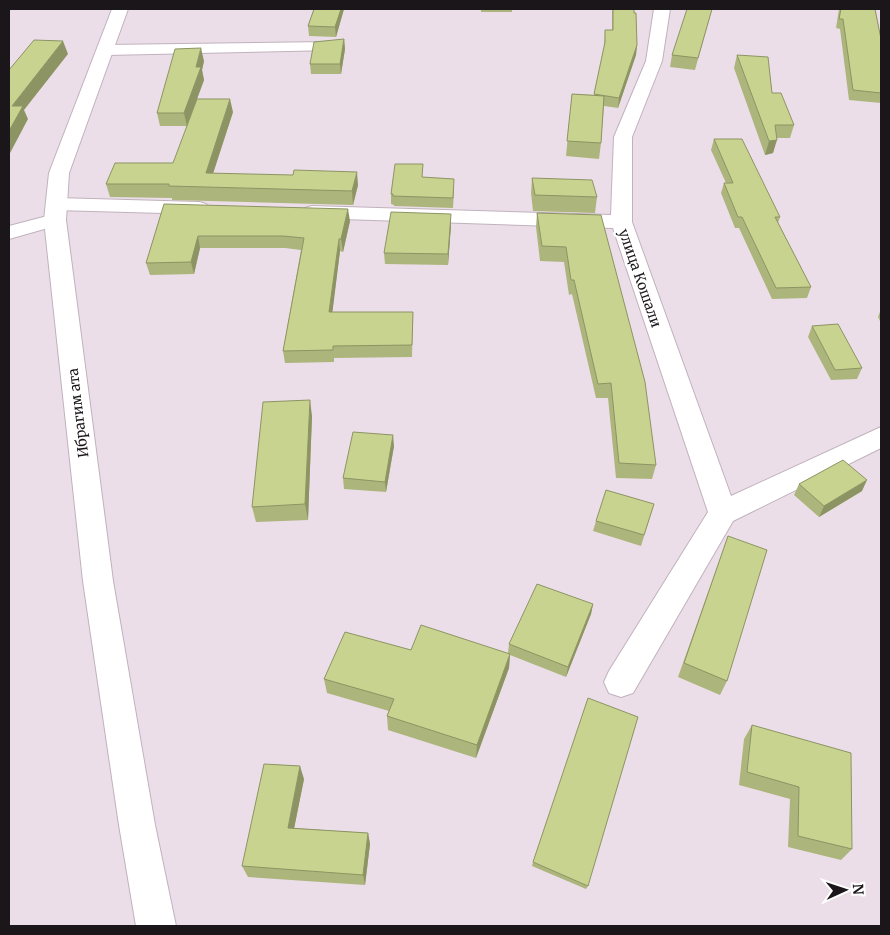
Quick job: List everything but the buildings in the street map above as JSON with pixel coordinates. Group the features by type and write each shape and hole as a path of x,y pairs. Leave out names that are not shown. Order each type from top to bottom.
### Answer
{"street":[{"name":"Ибрагим ата","path":"120,9 59,173 56,212 98,581 156,926"},
{"name":"улица Кошали","path":"662,9 654,61 623,137 620,222 723,513"},
{"path":"106,50 328,47"},
{"path":"9,234 56,212 214,209"},
{"path":"294,211 620,222"},
{"path":"621,682 723,513 881,437"}]}
